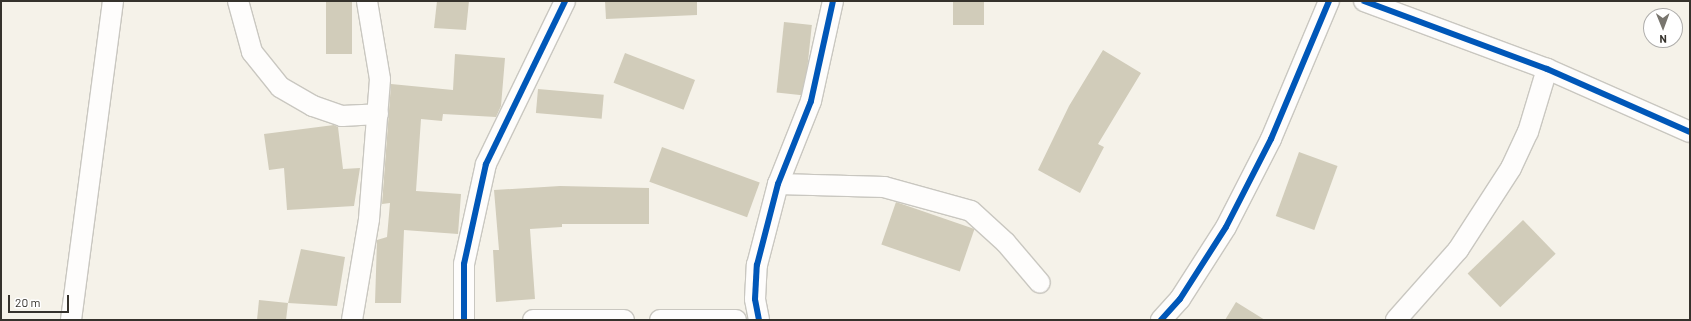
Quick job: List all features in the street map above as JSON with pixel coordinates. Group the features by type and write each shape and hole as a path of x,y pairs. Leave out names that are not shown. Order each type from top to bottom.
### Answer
{"street":[{"path":"71,320 113,1"},
{"path":"238,1 252,52 280,87 313,106 342,116 378,114"},
{"path":"352,320 369,219 380,79 367,1"},
{"path":"464,320 464,264 486,164 565,1"},
{"path":"759,320 755,299 757,265 778,184 811,101 833,1"},
{"path":"1161,320 1180,299 1226,227 1271,139 1329,1"},
{"path":"1364,1 1547,69 1690,132"},
{"path":"1396,320 1458,250 1511,168 1528,132 1547,69"},
{"path":"778,184 884,187 971,211 1006,243 1040,283"},
{"path":"533,320 624,320"},
{"path":"660,320 736,320"}],"building":[{"path":"326,1 352,1 352,54 326,54"},
{"path":"437,1 469,1 466,30 434,28"},
{"path":"605,1 697,1 697,15 606,19"},
{"path":"953,1 984,1 984,25 953,25"},
{"path":"784,22 812,25 804,96 777,93"},
{"path":"1103,50 1141,73 1098,144 1104,147 1080,193 1038,170 1069,106"},
{"path":"625,53 695,80 684,110 614,83"},
{"path":"455,54 505,58 501,106 496,117 443,114 442,121 421,119 416,191 461,194 458,234 404,230 401,303 375,303 377,240 387,237 390,203 382,204 391,84 453,90"},
{"path":"538,89 604,95 602,119 536,113"},
{"path":"334,125 338,127 343,169 360,168 354,206 287,210 284,168 269,170 264,134"},
{"path":"662,147 760,183 747,217 649,182"},
{"path":"1299,152 1338,166 1314,230 1276,216"},
{"path":"560,186 649,188 649,224 562,224 562,227 530,229 535,299 496,302 493,250 499,250 494,190"},
{"path":"896,202 974,229 960,272 881,245"},
{"path":"1523,220 1556,254 1500,307 1468,273"},
{"path":"301,249 345,257 337,306 288,303"},
{"path":"259,300 288,303 286,320 257,320"},
{"path":"1236,302 1265,320 1225,320"}],"cycle path":[{"path":"464,320 464,264 486,164 565,1"},
{"path":"759,320 755,299 757,265 778,184 811,101 833,1"},
{"path":"1161,320 1180,299 1226,227 1271,139 1329,1"},
{"path":"1364,1 1547,69 1690,132"}]}
